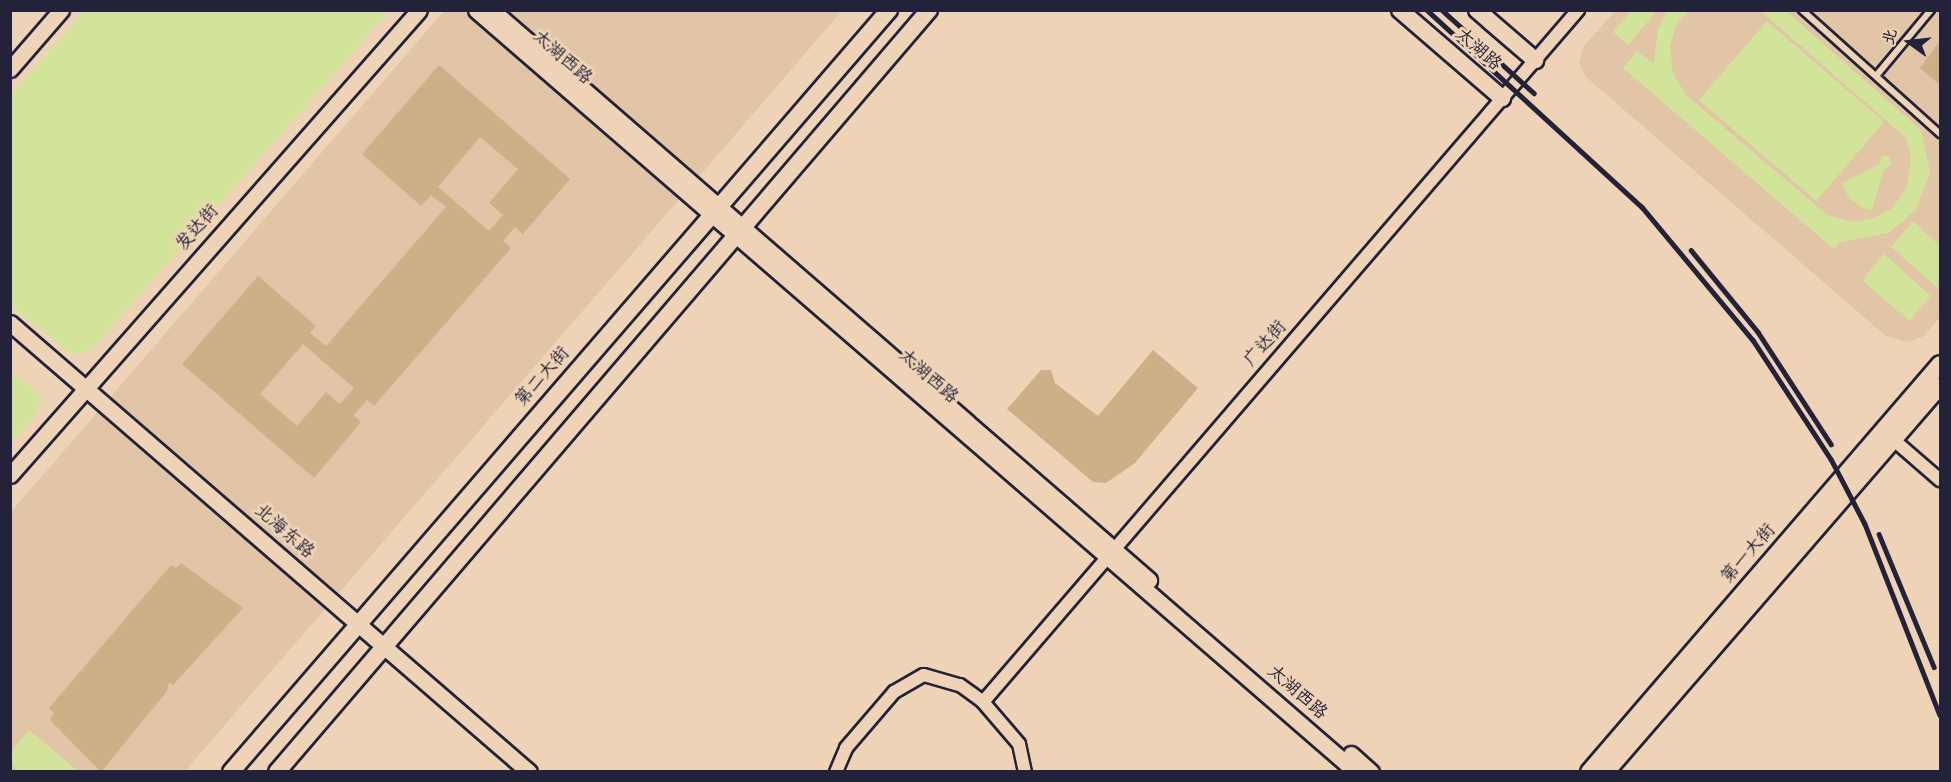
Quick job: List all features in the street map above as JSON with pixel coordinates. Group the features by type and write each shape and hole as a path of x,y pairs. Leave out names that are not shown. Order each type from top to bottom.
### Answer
{"main road":[{"name":"第二大街","path":"231,771 889,10"},
{"path":"277,771 929,10"},
{"name":"太湖路","path":"1400,10 1502,98"},
{"name":"太湖路","path":"1477,10 1535,60"},
{"name":"第一大街","path":"1606,771 1888,435 1941,364"},
{"name":"第一大街","path":"1589,771 1888,435 1939,391"}],"street":[{"path":"10,69 61,10"},
{"name":"发达街","path":"10,475 419,10"},
{"name":"太湖西路","path":"476,10 714,211"},
{"name":"太湖西路","path":"492,10 737,232 1111,554 1356,771"},
{"name":"广达街","path":"983,702 1578,10"},
{"name":"北海东路","path":"10,323 529,771"},
{"path":"1888,435 1941,480"},
{"name":"太湖西路","path":"1111,554 1371,771"},
{"path":"836,771 846,748 909,680 939,676 983,702 1019,744 1025,771"}],"lane":[{"path":"1802,10 1941,134"},
{"path":"1876,76 1931,10"}],"shaded area":[{"path":"444,11 842,11 185,771 11,772 11,512"},
{"path":"1615,11 1940,11 1940,317 1924,336 1909,342 1886,336 1586,77 1579,63 1583,47"}],"green space":[{"path":"85,11 389,11 91,350 72,354 11,306 10,96"},
{"path":"1631,11 1655,13 1628,45 1613,32"},
{"path":"1667,11 1688,11 1676,26 1670,46 1673,74 1687,96 1827,215 1854,222 1875,218 1893,207 1907,187 1911,157 1906,138 1761,11 1786,11 1921,130 1930,172 1916,210 1889,233 1841,242 1834,249 1623,68 1637,51 1654,64 1658,29"},
{"path":"1767,21 1884,122 1816,201 1699,100"},
{"path":"1882,156 1890,157 1891,165 1884,169 1872,210 1862,208 1849,198 1842,183 1879,164"},
{"path":"1913,221 1940,246 1938,288 1891,247"},
{"path":"1884,254 1931,296 1909,321 1862,280"},
{"path":"11,371 40,395 38,411 11,443"},
{"path":"29,730 78,771 19,771 11,764 11,752"}],"building":[{"path":"1940,41 1940,85 1920,68"},
{"path":"439,65 570,179 523,234 515,227 503,241 511,248 374,406 367,400 354,415 361,422 314,478 182,364 258,276 316,326 310,333 326,346 446,207 431,195 421,206 362,154","holes":["480,137 518,169 489,203 503,215 489,231 438,187","303,344 354,388 340,404 326,392 297,426 260,394"]},
{"path":"1153,350 1198,388 1135,463 1106,483 1093,482 1007,409 1041,370 1051,370 1055,383 1098,416"},
{"path":"181,563 243,608 173,685 169,682 167,691 101,772 50,720 54,713 49,708 171,565 176,568"}],"railway":[{"path":"1427,10 1642,207 1753,340 1831,459 1865,524 1940,715"},
{"path":"1442,10 1534,93"},
{"path":"1691,250 1758,332 1831,444"},
{"path":"1879,534 1934,667"}]}
